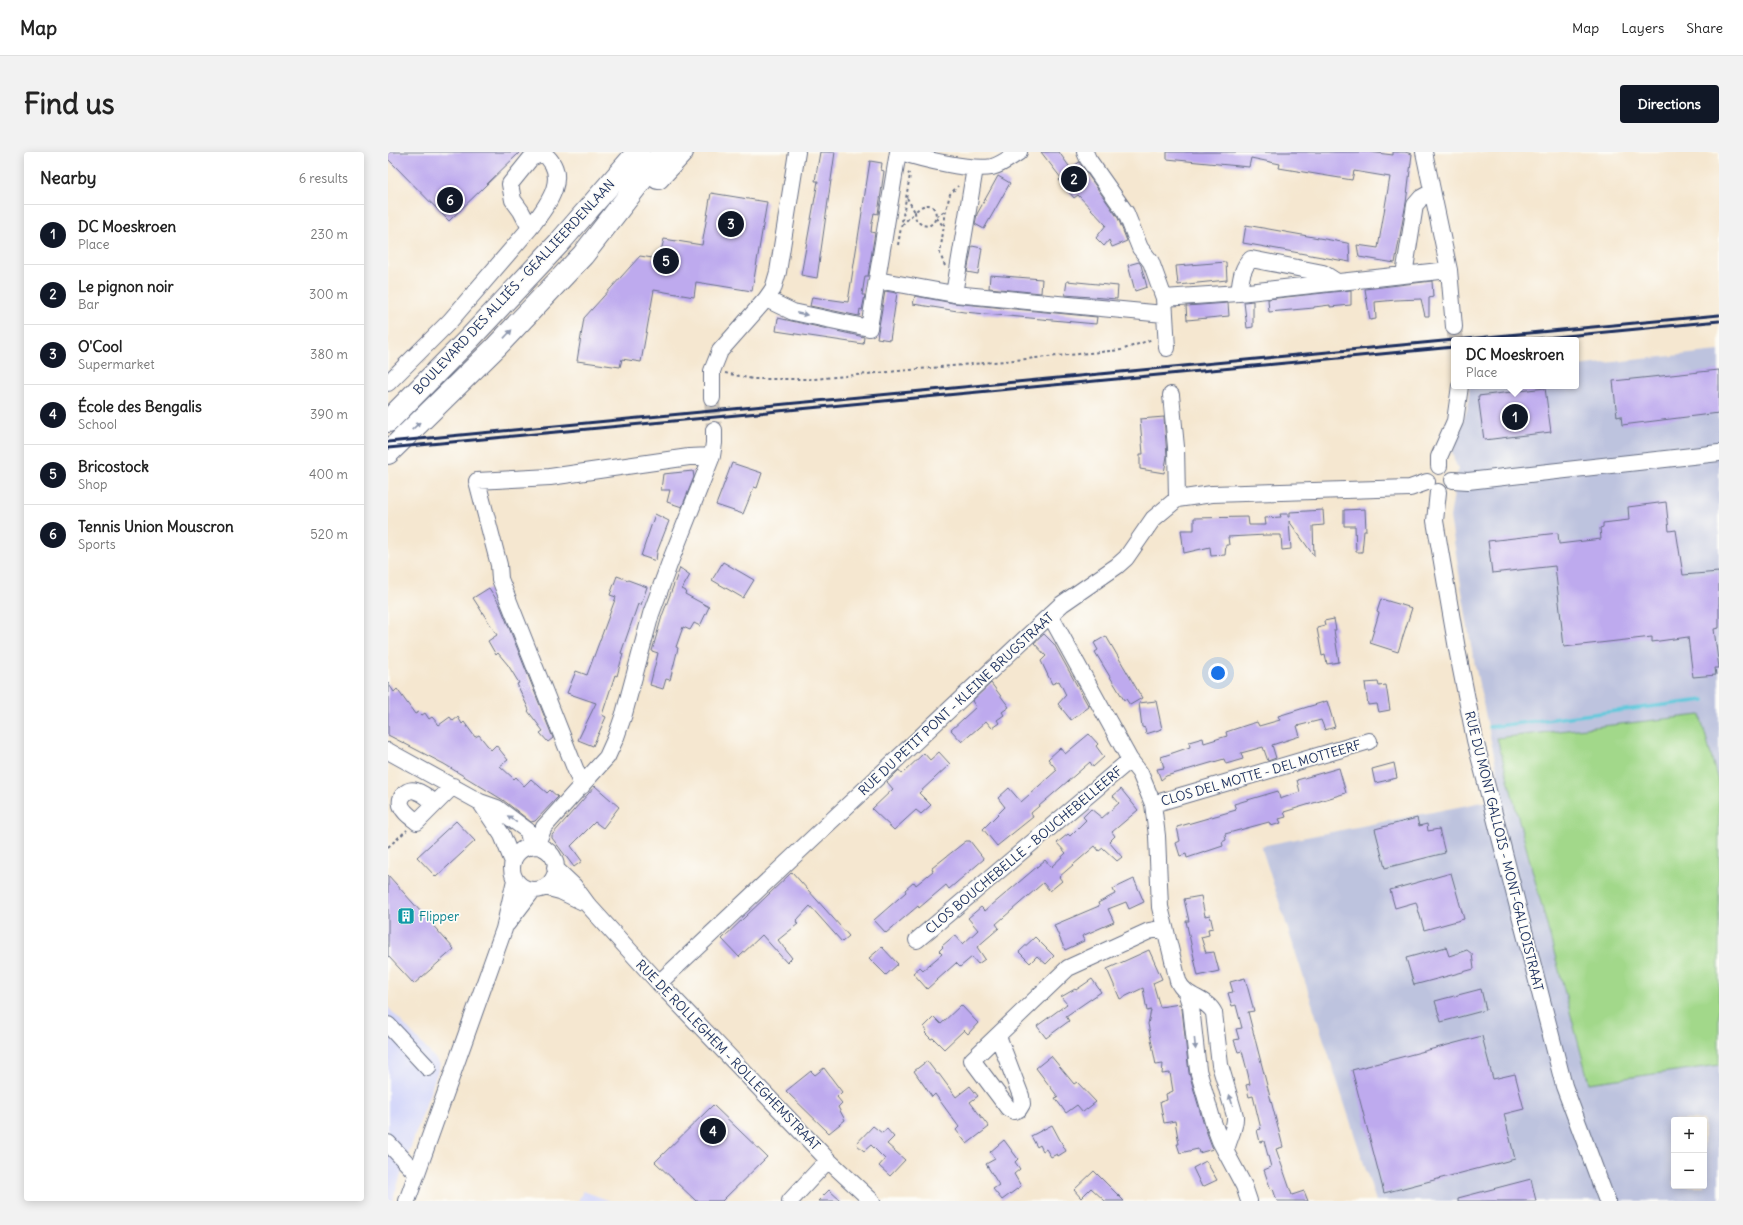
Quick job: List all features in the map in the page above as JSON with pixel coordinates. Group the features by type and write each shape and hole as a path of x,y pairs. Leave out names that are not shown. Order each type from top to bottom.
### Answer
{"highway":[{"path":"607,188 616,164 625,152"},
{"name":"BOULEVARD DES ALLIÉS - GEALLIEERDENLAAN","path":"388,420 469,338 559,243 638,152"},
{"name":"BOULEVARD DES ALLIÉS - GEALLIEERDENLAAN","path":"388,453 496,347 584,255 663,152"},
{"path":"584,255 634,205 682,152"}],"street":[{"path":"712,398 712,371 720,351 773,289 778,272 797,152"},
{"path":"766,299 793,312 869,328 899,152 918,158 975,168 993,167 1019,152"},
{"path":"1085,152 1088,159 1126,213 1140,248 1151,262 1164,306 1166,341"},
{"path":"1424,152 1449,270 1454,327"},
{"path":"954,294 975,168"},
{"path":"1404,275 1415,205 1421,198 1432,192"},
{"path":"388,383 450,322 530,228"},
{"path":"1240,294 1241,274 1245,265 1251,259 1323,273 1337,282"},
{"path":"877,280 954,294 1164,306 1240,294 1449,270"},
{"path":"1439,466 1439,457 1455,421 1460,389"},
{"path":"1171,395 1176,447 1177,499 1212,494 1433,487 1446,491 1450,488 1453,480 1449,470 1439,466 1431,470 1427,478 1433,487"},
{"path":"533,846 544,827 607,757 616,737 624,714 651,614 712,456 714,430"},
{"path":"1453,480 1468,481 1719,453"},
{"path":"582,786 500,579 499,564 477,481 550,477 689,457 712,456"},
{"name":"RUE DU MONT GALLOIS - MONT-GALLOISTRAAT","path":"1433,487 1435,521 1475,740 1564,1086 1607,1201"},
{"name":"RUE DU PETIT PONT - KLEINE BRUGSTRAAT","path":"659,983 1062,604 1117,566 1126,558 1153,519 1177,499"},
{"path":"1050,615 1130,760 1140,773 1153,804 1157,836 1160,907 1178,980 1181,988 1213,1010 1220,1065 1236,1119 1226,1151"},
{"name":"CLOS DEL MOTTE - DEL MOTTEERF","path":"1153,804 1369,741"},
{"path":"388,751 480,802 497,808 528,831 533,846"},
{"name":"CLOS BOUCHEBELLE - BOUCHEBELLEERF","path":"917,940 1130,760"},
{"path":"435,804 415,790 407,791 402,796 401,804 405,812 417,822 435,804 453,786"},
{"path":"480,802 502,835 513,862"},
{"path":"408,1201 504,929 515,880 512,871 513,862 517,854 523,849 533,846 543,849 550,854 554,860 556,868 551,882 539,888 526,889 515,880"},
{"name":"RUE DE ROLLEGHEM - ROLLEGHEMSTRAAT","path":"556,868 574,886 588,906 659,983 828,1160 872,1201"},
{"path":"504,929 539,888"},
{"name":"RUE DE ROLLEGHEM - ROLLEGHEMSTRAAT","path":"539,888 560,890 588,906"},
{"path":"998,1036 1068,968 1148,931 1165,928"},
{"path":"1186,992 1190,1001 1198,1070 1213,1122 1220,1141 1244,1186 1250,1201"},
{"path":"1192,1016 1201,1010 1210,1007"},
{"path":"388,1025 428,1068"},
{"path":"1198,1070 1220,1065"},
{"path":"1213,1122 1224,1126 1236,1119"},
{"path":"388,1143 417,1174"},
{"path":"790,1201 828,1160"}],"path":[{"path":"901,226 915,212 920,206 932,206 936,211 936,217 934,222 929,226 922,225 916,220 915,212 906,197"},
{"path":"936,217 946,210"},
{"path":"936,217 944,227"},
{"path":"712,371 753,379 814,378 1121,350 1166,341"},
{"path":"388,847 417,822"}],"shaded area":[{"path":"1719,351 1719,1201 1376,1201 1261,846 1503,798 1471,646 1450,517 1458,470 1452,453 1468,407 1469,389 1579,389 1579,366"},
{"path":"388,1007 440,1064 392,1201 388,1201"},
{"path":"583,1191 611,1201 578,1201"}],"green space":[{"path":"1700,715 1719,785 1719,1065 1589,1083 1497,738"}],"building":[{"path":"388,152 520,152 449,221 388,159"},
{"path":"820,152 835,152 817,278 801,275 818,181 815,181"},
{"path":"1041,152 1059,152 1071,169 1079,162 1118,218 1127,241 1112,247 1109,240 1104,246 1096,238 1106,225 1078,195 1074,198 1059,180 1061,178"},
{"path":"1167,152 1369,152 1393,155 1393,152 1405,152 1412,154 1406,203 1395,263 1359,257 1357,245 1378,248 1390,177 1354,171 1352,180 1279,168 1280,164 1251,158 1249,167 1167,159"},
{"path":"870,161 882,163 881,170 884,171 878,214 874,213 872,223 871,232 875,233 868,276 865,276 862,295 865,295 862,310 860,309 859,316 810,306 812,297 848,302"},
{"path":"998,176 1010,183 984,229 975,224 977,214"},
{"path":"711,193 767,202 752,291 696,282 694,297 654,290 641,362 622,359 620,367 577,361 584,318 640,256 659,259 664,239 702,245"},
{"path":"1246,225 1347,243 1349,244 1350,262 1243,243"},
{"path":"972,246 982,248 978,274 967,272"},
{"path":"1139,262 1147,287 1135,291 1128,265"},
{"path":"1226,262 1227,280 1178,285 1176,266"},
{"path":"990,275 1042,279 1041,293 989,288"},
{"path":"1067,281 1118,286 1117,299 1065,295"},
{"path":"1432,281 1433,297 1429,298 1429,316 1425,316 1421,299 1396,300 1375,302 1376,319 1370,320 1365,289"},
{"path":"1351,290 1351,305 1330,307 1330,305 1269,312 1268,299"},
{"path":"885,291 897,293 890,340 877,338"},
{"path":"915,296 953,303 1097,317 1096,324 964,312 913,304"},
{"path":"1253,301 1253,327 1247,328 1244,302"},
{"path":"1228,303 1229,316 1187,320 1186,306"},
{"path":"778,318 864,337 863,344 776,331"},
{"path":"1719,370 1719,413 1622,425 1621,416 1617,417 1613,381"},
{"path":"1545,389 1551,432 1484,440 1478,396"},
{"path":"1164,417 1167,456 1164,473 1140,469 1140,454 1143,454 1140,419"},
{"path":"732,463 762,473 757,488 754,487 743,514 716,505"},
{"path":"693,471 694,477 682,507 667,502 670,490 661,490 663,474"},
{"path":"1666,502 1669,531 1676,530 1683,575 1719,572 1719,628 1714,629 1719,668 1715,668 1716,675 1693,677 1688,637 1652,642 1652,637 1564,647 1555,566 1492,573 1488,541 1558,533 1559,544 1601,539 1600,528 1603,527 1603,523 1629,520 1628,507"},
{"path":"1365,509 1366,531 1364,531 1362,552 1356,552 1355,526 1344,526 1344,510"},
{"path":"1323,510 1324,525 1313,526 1314,556 1289,521 1291,549 1282,550 1281,535 1266,535 1228,537 1229,545 1226,545 1225,555 1211,556 1210,547 1184,553 1181,530 1194,530 1194,518 1248,517 1249,525 1266,525 1265,518 1281,517 1280,514 1288,514 1288,517 1290,517 1290,512"},
{"path":"655,514 669,521 657,552 656,561 641,556"},
{"path":"723,562 754,580 743,598 712,580"},
{"path":"680,568 690,575 682,589 686,591 685,594 709,607 700,626 694,623 690,630 683,627 676,647 678,648 670,680 666,679 663,689 650,685 658,653 652,651 662,616"},
{"path":"617,576 647,587 641,605 638,604 621,653 623,654 617,676 615,675 602,715 606,717 593,746 578,740 596,703 567,693 576,671 587,675 616,597 610,595"},
{"path":"489,588 500,605 553,738 548,742 540,733 543,731 528,711 529,710 517,684 519,683 508,665 498,653 496,655 488,641 497,635 473,598"},
{"path":"1381,599 1412,608 1398,652 1370,643 1379,613 1377,612"},
{"path":"1334,619 1336,630 1334,630 1339,662 1327,664 1325,655 1322,656 1317,628 1325,626 1324,621"},
{"path":"1044,634 1054,644 1089,707 1071,720 1058,704 1066,695 1059,681 1052,684 1041,661 1046,656 1034,643"},
{"path":"1106,636 1142,698 1130,705 1126,699 1124,700 1095,652 1098,650 1094,643"},
{"path":"1378,682 1379,686 1386,685 1390,710 1379,712 1377,704 1368,705 1365,683"},
{"path":"388,683 394,692 397,689 415,714 419,712 422,715 425,713 429,719 432,717 439,725 450,717 453,721 458,717 462,724 464,722 475,737 479,735 491,750 496,745 508,760 500,766 514,779 516,777 524,786 531,779 547,793 550,790 558,797 535,821 531,822 503,800 444,764 388,735"},
{"path":"991,683 1009,707 1002,712 1004,715 997,720 999,723 992,728 986,721 962,742 951,730 976,707 972,701"},
{"path":"1156,701 1162,729 1146,734 1145,728 1142,727 1139,703"},
{"path":"1327,701 1335,727 1325,730 1321,720 1297,726 1300,736 1272,745 1276,758 1268,761 1263,747 1241,753 1243,759 1226,764 1224,759 1166,776 1161,780 1157,769 1164,768 1161,757 1190,747 1189,742 1203,738 1204,743 1227,736 1226,732 1257,722 1259,726 1280,720 1278,716"},
{"path":"1089,734 1098,744 1096,746 1104,757 1093,767 1090,762 1031,813 1033,817 997,846 983,829 1005,807 998,798 1009,788 1021,802 1057,770 1048,759 1060,748 1065,754"},
{"path":"939,752 950,764 919,793 931,805 921,814 916,810 894,830 872,809 893,789 887,782 899,770 902,774 924,753 930,760"},
{"path":"1394,763 1397,778 1375,783 1372,769"},
{"path":"1339,768 1346,793 1284,812 1286,817 1279,819 1281,823 1271,826 1269,822 1225,834 1226,840 1222,842 1223,846 1187,858 1186,854 1180,856 1176,843 1180,841 1177,827 1236,810 1234,804 1278,791 1280,799 1300,792 1297,780"},
{"path":"595,786 619,807 603,828 595,822 571,846 582,861 574,867 552,838 552,835"},
{"path":"1121,789 1138,810 1112,832 1115,836 1109,842 1122,857 1117,861 1103,848 1099,851 1095,846 1059,877 1062,881 1050,891 1043,883 996,924 999,928 977,947 985,959 978,964 972,957 960,967 956,963 927,989 913,973 920,967 923,970 942,954 939,951 943,947 942,946 955,935 963,944 978,930 968,918 981,907 985,911 1045,860 1051,867 1066,853 1057,843 1068,834 1070,836 1086,820 1083,817 1091,809 1102,818 1119,803 1113,796"},
{"path":"1417,818 1419,826 1427,824 1428,831 1439,829 1445,853 1385,868 1375,829"},
{"path":"456,821 475,841 436,877 417,857"},
{"path":"966,841 970,841 984,859 949,889 946,885 886,933 874,920 906,892 905,890 914,882 916,885 933,871 932,868"},
{"path":"792,872 849,936 842,942 810,906 796,921 798,924 778,940 792,958 787,963 762,935 739,957 722,939"},
{"path":"1451,873 1464,919 1424,930 1416,902 1395,908 1390,890"},
{"name":"Flipper","path":"388,875 454,949 414,984 388,956"},
{"path":"1134,879 1144,902 1129,909 1126,902 1108,909 1114,922 1082,936 1084,941 1065,950 1054,925 1099,906 1098,903 1115,894 1113,889"},
{"path":"1201,896 1205,916 1210,915 1213,928 1208,929 1209,935 1201,937 1206,953 1214,952 1219,971 1198,976 1186,921 1189,921 1184,899"},
{"path":"1035,937 1054,956 1046,964 1037,956 1030,963 1019,952"},
{"path":"882,947 898,964 886,975 869,958"},
{"path":"1446,947 1449,956 1467,950 1472,954 1474,969 1414,985 1406,958"},
{"path":"1149,950 1162,979 1153,983 1160,1007 1180,1004 1182,1009 1189,1073 1204,1125 1213,1149 1199,1153 1198,1149 1180,1153 1177,1144 1179,1144 1175,1121 1164,1123 1160,1102 1167,1100 1166,1094 1173,1091 1170,1073 1162,1074 1163,1064 1156,1065 1148,1024 1151,1010 1147,1011 1143,988 1120,999 1107,969"},
{"path":"1245,978 1254,1011 1248,1012 1283,1147 1276,1149 1292,1195 1304,1191 1308,1201 1277,1201 1273,1189 1271,1190 1264,1170 1271,1167 1264,1141 1260,1142 1257,1130 1261,1129 1253,1096 1249,1097 1246,1085 1250,1084 1242,1051 1238,1052 1234,1040 1239,1039 1236,1029 1242,1028 1236,1005 1232,1006 1228,993 1233,992 1230,982"},
{"path":"1092,979 1101,992 1066,1016 1069,1021 1046,1038 1037,1026 1067,1004 1061,997 1075,989 1076,990"},
{"path":"1481,989 1486,1010 1441,1022 1435,1001"},
{"path":"961,1005 978,1023 968,1034 964,1030 944,1049 933,1038 931,1039 925,1033 927,1031 924,1027 934,1017 941,1024"},
{"path":"1482,1036 1493,1079 1515,1074 1524,1109 1504,1114 1515,1159 1384,1193 1352,1070"},
{"path":"1051,1056 1074,1084 1077,1082 1096,1102 1083,1112 1077,1105 1066,1113 1055,1098 1058,1097 1036,1068"},
{"path":"927,1061 956,1097 970,1086 978,1096 970,1102 989,1127 967,1144 956,1130 959,1127 935,1094 932,1097 914,1071"},
{"path":"824,1068 842,1092 837,1097 842,1103 838,1107 845,1120 829,1133 786,1091 811,1071 815,1075"},
{"path":"713,1105 767,1157 722,1201 696,1201 655,1162"},
{"path":"1052,1125 1066,1151 1058,1156 1057,1154 1051,1157 1046,1149 1043,1151 1040,1145 1037,1147 1031,1136"},
{"path":"873,1126 882,1133 887,1129 894,1137 887,1144 905,1160 890,1176 879,1166 885,1159 871,1145 864,1151 856,1144"},
{"path":"1004,1140 1018,1159 1015,1162 1020,1169 1014,1174 1021,1186 1002,1200 993,1189 999,1185 986,1164 995,1159 990,1152"},
{"path":"1206,1161 1217,1180 1202,1187 1193,1168"},
{"path":"1094,1171 1124,1201 1105,1201 1091,1188 1081,1198 1074,1190"},
{"path":"1531,1179 1536,1201 1458,1201 1458,1198"},
{"path":"829,1190 841,1201 818,1201"}],"waterway":[{"path":"1489,727 1704,700"}],"tunnel":[{"path":"1454,327 1456,337"},
{"path":"712,398 714,430"}],"railway":[{"path":"1488,337 1719,315"},
{"path":"1556,337 1719,321"},
{"path":"388,442 1451,340"},
{"path":"388,448 1451,347"}],"place":[{"name":"Le pignon noir","path":"1074,179"},
{"name":"Tennis Union Mouscron","path":"450,200"},
{"name":"O'Cool","path":"731,224"},
{"name":"Bricostock","path":"666,261"},
{"name":"DC Moeskroen","path":"1515,417"},
{"name":"Flipper","path":"406,916"},
{"name":"École des Bengalis","path":"713,1131"}]}
